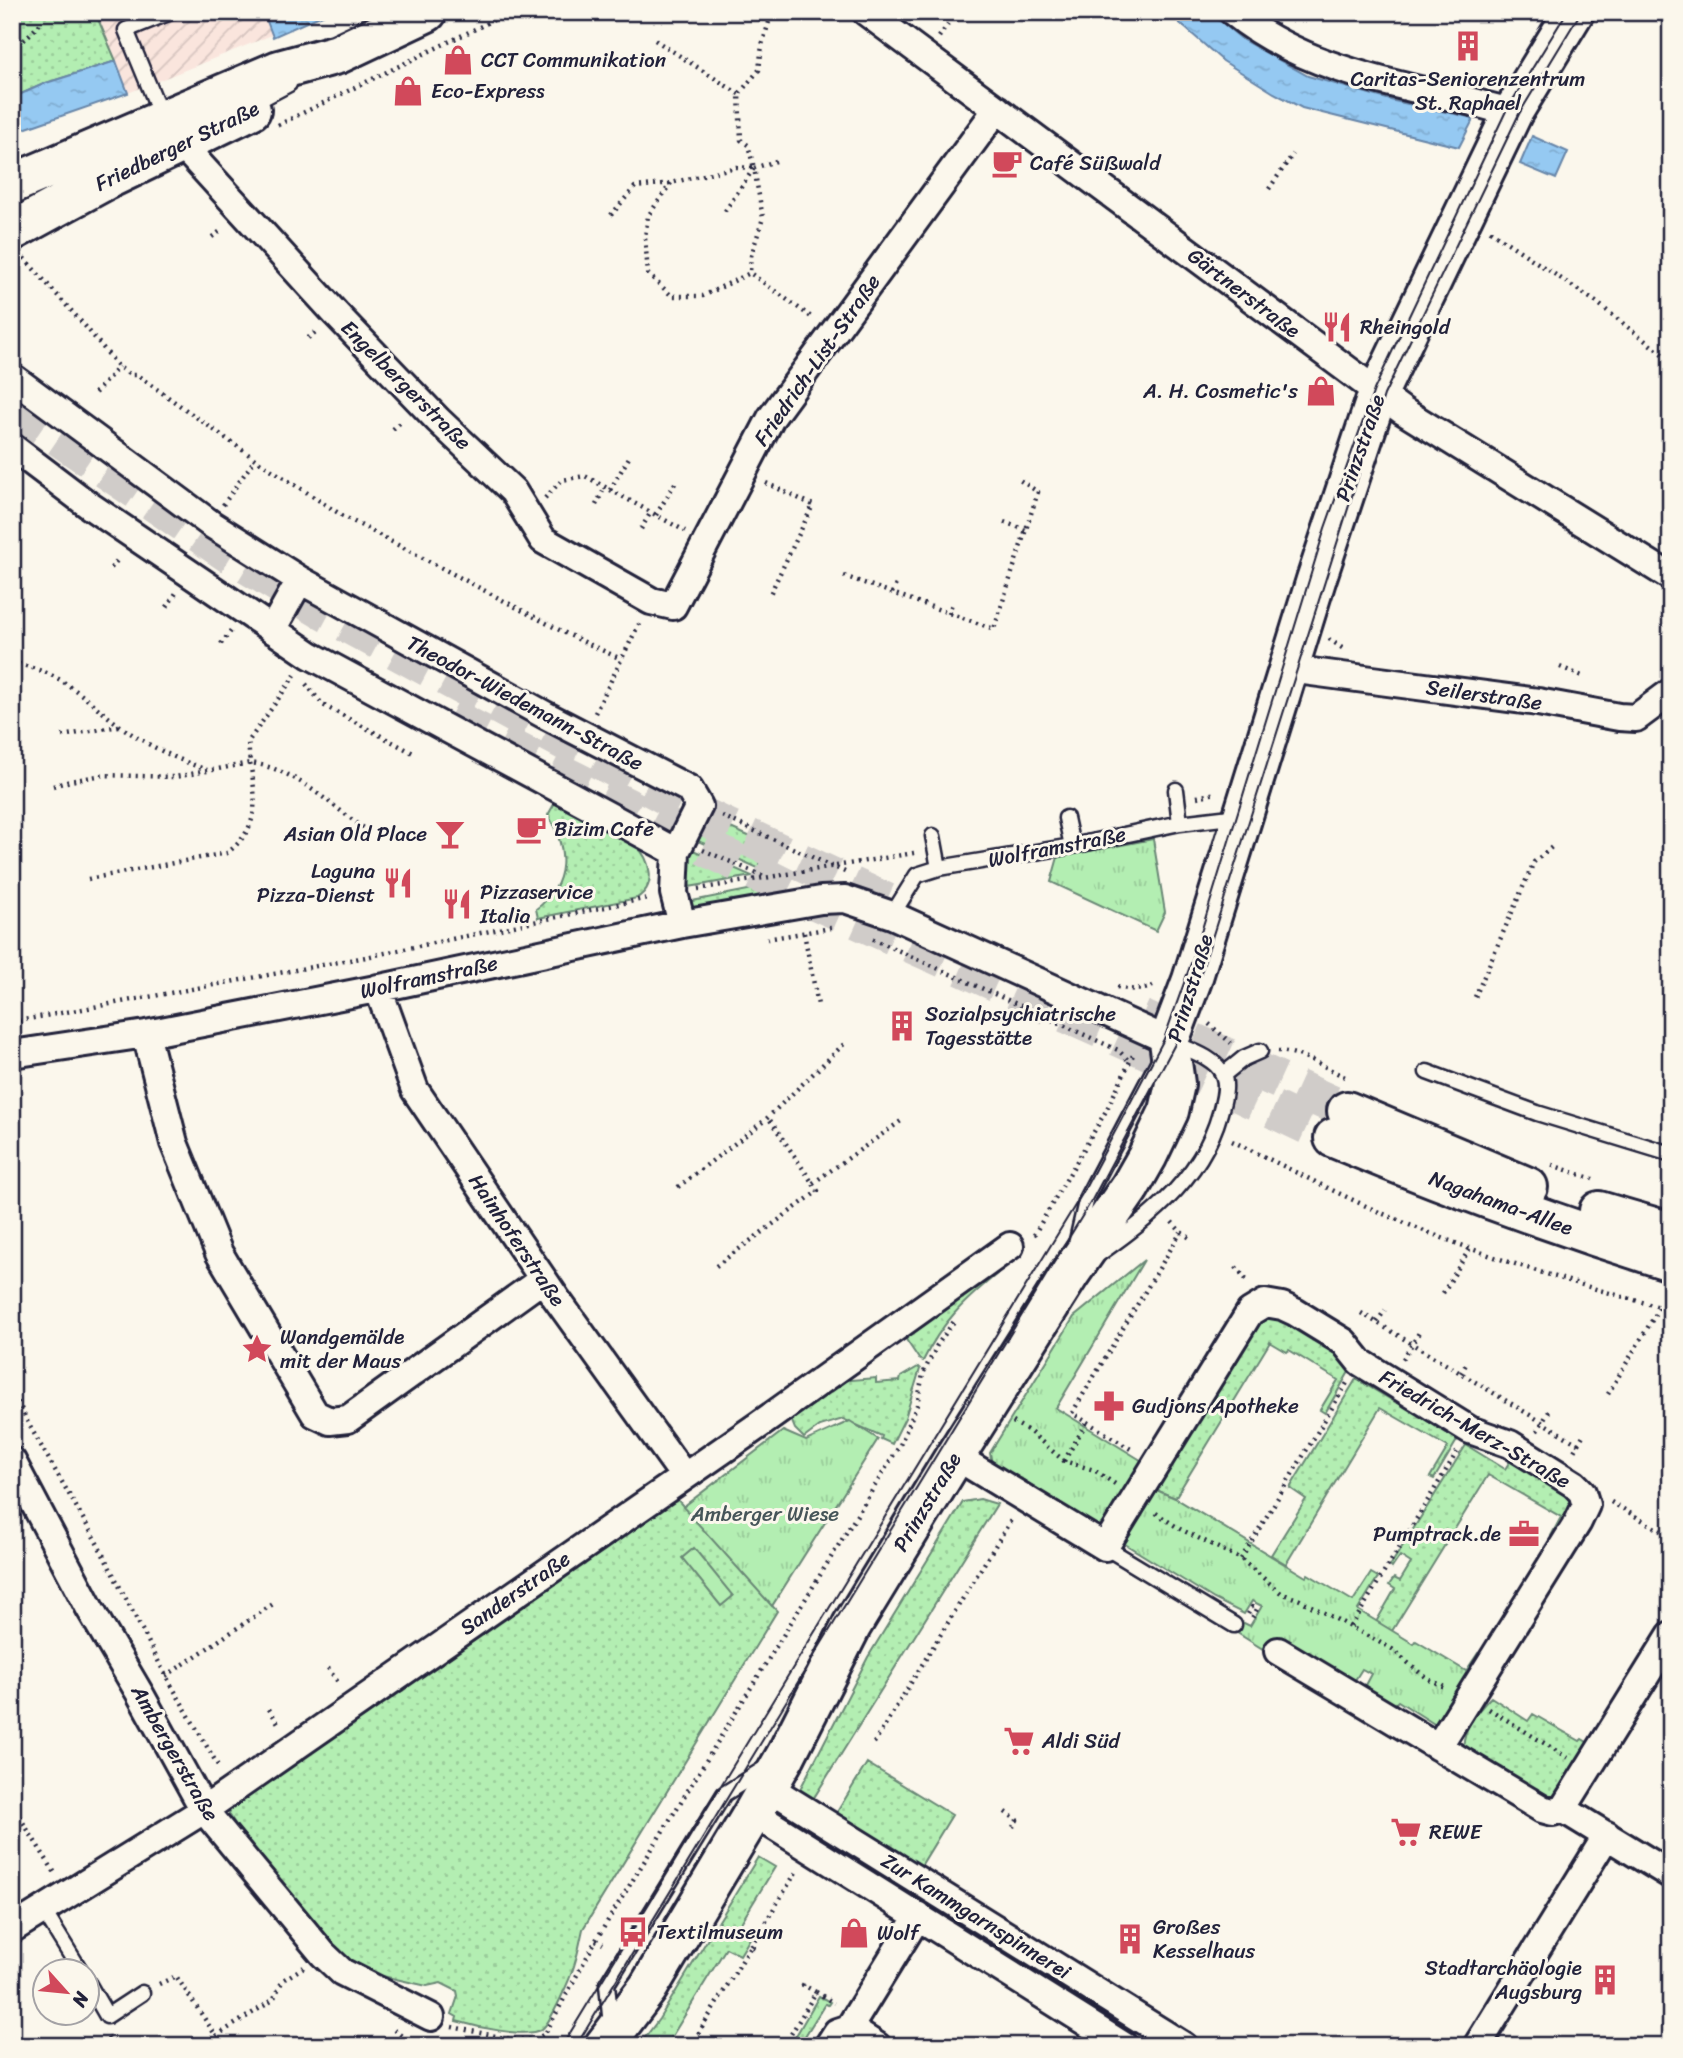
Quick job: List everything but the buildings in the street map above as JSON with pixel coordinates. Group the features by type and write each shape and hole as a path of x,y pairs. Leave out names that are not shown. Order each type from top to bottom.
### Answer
{"street":[{"name":"Friedberger Straße","path":"15,237 171,132 279,70 338,54 427,12"},
{"name":"Gärtnerstraße","path":"866,12 1403,411 1671,577"},
{"path":"1233,12 1277,41 1316,60 1387,82 1513,112"},
{"name":"Prinzstraße","path":"614,2042 769,1785 852,1625 1069,1275 1130,1187 1165,1120 1175,1084 1158,1036 1192,980 1378,393 1513,112 1574,12"},
{"name":"Friedrich-List-Straße","path":"651,601 673,606 771,418 997,109"},
{"name":"Friedberger Straße","path":"12,184 171,132"},
{"name":"Engelbergerstraße","path":"171,132 336,314 438,420 513,491 543,540 651,601"},
{"name":"Theodor-Wiedemann-Straße","path":"12,377 211,524 300,580 689,789 699,806"},
{"path":"12,447 90,506 272,630 356,680 679,846"},
{"path":"272,630 300,580"},
{"name":"Seilerstraße","path":"1289,668 1538,702 1619,717 1636,718 1671,692"},
{"path":"682,923 674,893 679,846 699,806"},
{"name":"Wolframstraße","path":"12,1054 146,1034 682,923 821,900 845,899 892,915"},
{"path":"892,915 1158,1036"},
{"name":"Hainhoferstraße","path":"378,988 415,1090 543,1279 684,1476"},
{"path":"146,1034 174,1143 219,1253 315,1414 331,1421 348,1419 543,1279"},
{"name":"Nagahama-Allee","path":"1671,1232 1340,1124 1431,1178 1517,1210 1671,1261"},
{"name":"Sanderstraße","path":"12,1929 204,1810 1019,1245"},
{"name":"Friedrich-Merz-Straße","path":"1105,1547 1250,1312 1265,1303 1295,1312 1344,1342 1360,1363 1470,1430 1510,1444 1560,1475 1582,1492 1587,1505 1438,1747"},
{"path":"955,1457 1105,1547"},
{"name":"Ambergerstraße","path":"12,1461 90,1609 204,1810 342,1972 431,2017"},
{"path":"1278,1651 1542,1809 1553,1812 1563,1809 1671,1635"},
{"name":"Zur Kammgarnspinnerei","path":"769,1785 811,1849 1124,2046"},
{"name":"Zur Kammgarnspinnerei","path":"769,1785 1184,2046"},
{"path":"1563,1809 1671,1875"},
{"path":"1477,2046 1607,1835"},
{"path":"828,2046 837,2032 849,2028 918,1916"},
{"path":"849,2028 877,2046"}],"lane":[{"path":"171,12 126,30 171,132"},
{"path":"15,237 282,89 338,54"},
{"path":"1175,790 1180,823"},
{"name":"Wolframstraße","path":"892,915 917,875 939,868 1072,846 1180,823 1244,816"},
{"path":"1066,818 1072,846"},
{"path":"933,836 939,868"},
{"path":"1069,1275 1153,1212 1185,1181 1212,1139 1223,1104 1223,1074 1202,1056 1158,1036"},
{"path":"1223,1074 1244,1058 1259,1051"},
{"path":"1427,1072 1537,1113 1671,1154"},
{"path":"1105,1547 1234,1625"},
{"path":"614,2042 607,1984 724,1794 769,1785"},
{"path":"43,1910 71,1956"},
{"path":"102,2007 107,2016 142,1993"}],"path":[{"path":"750,273 751,256 763,218 748,145 741,140 739,94 759,69 762,45 772,12"},
{"path":"12,48 40,24"},
{"path":"655,40 739,94"},
{"path":"1269,189 1293,154"},
{"path":"611,215 635,187 671,183 736,167 754,167 776,161"},
{"path":"725,211 754,167"},
{"path":"671,183 648,216 645,237 648,274 672,296 703,296 750,273"},
{"path":"1464,213 1595,302 1671,361"},
{"path":"15,237 119,367 137,375 255,459 343,516 567,634 621,659"},
{"path":"750,273 833,332"},
{"path":"95,393 119,367"},
{"path":"597,505 631,454"},
{"path":"211,524 255,459"},
{"path":"743,472 813,505 770,594"},
{"path":"528,516 562,480 585,476 707,544"},
{"path":"844,576 995,629 1038,492 1018,479"},
{"path":"641,529 677,480"},
{"path":"1004,522 1026,530"},
{"path":"892,593 897,582"},
{"path":"585,735 651,601"},
{"path":"949,614 952,603"},
{"path":"12,661 51,675 120,726 177,759 208,771"},
{"path":"1560,667 1582,676"},
{"path":"88,879 227,853 243,841 252,822 255,793 248,742 297,673"},
{"path":"306,683 323,705 415,754"},
{"path":"62,736 120,726"},
{"path":"53,786 70,780 103,775 174,777 250,763 267,765 285,772 365,828"},
{"path":"12,1022 366,957 674,893 834,867 699,806"},
{"path":"679,846 766,878"},
{"path":"1475,997 1534,862 1553,846"},
{"path":"765,939 840,927"},
{"path":"804,933 818,1004"},
{"path":"862,935 1118,1050 1130,1062"},
{"path":"1019,1245 1106,1111 1130,1062 1158,1036"},
{"path":"678,1187 768,1117 844,1044"},
{"path":"716,1266 818,1191 768,1117"},
{"path":"813,1183 901,1121"},
{"path":"1232,1141 1378,1211 1471,1248 1569,1281 1671,1310"},
{"path":"1172,1221 1181,1232 1193,1240"},
{"path":"1156,1465 1072,1413 1181,1232"},
{"path":"1443,1293 1471,1248"},
{"path":"1608,1394 1660,1307"},
{"path":"1377,1322 1385,1310"},
{"path":"1361,1313 1578,1444"},
{"path":"431,2017 456,2029 534,2043 545,2034 596,1940 900,1445 914,1414 923,1374 937,1345 960,1315"},
{"path":"1412,1343 1420,1331"},
{"path":"1461,1373 1468,1361"},
{"path":"1241,1559 1360,1363"},
{"path":"12,1389 28,1423 96,1541 166,1676 223,1773"},
{"path":"1542,1423 1550,1410"},
{"path":"1004,1416 1029,1431 1065,1461 1094,1470 1180,1529 1241,1559 1281,1593 1300,1600 1392,1649 1427,1679 1469,1697 1586,1769"},
{"path":"1065,1461 1087,1422"},
{"path":"1351,1627 1470,1430"},
{"path":"1560,1475 1585,1432"},
{"path":"1582,1492 1606,1499 1671,1537"},
{"path":"874,1743 1017,1510"},
{"path":"140,1694 273,1604"},
{"path":"12,1805 68,1895"},
{"path":"1005,1812 1017,1820 1013,1827"},
{"path":"691,2046 754,1948 811,1849"},
{"path":"596,1940 603,1944"},
{"path":"142,1993 176,1976 216,2036 272,2000 283,1980 324,1954"},
{"path":"784,2046 816,1992 803,1985 806,1980"}],"shaded area":[{"path":"95,12 329,12 128,93"}],"green space":[{"path":"12,12 95,12 116,61 46,83 12,98"},
{"path":"557,799 635,844 645,857 650,872 644,893 637,898 538,918 536,909 555,888 562,865 559,840 548,815"},
{"path":"708,818 771,846 769,850 766,849 759,864 762,865 760,869 698,841"},
{"path":"1153,839 1165,912 1156,931 1051,882 1058,857"},
{"path":"693,850 752,876 683,888 682,875"},
{"path":"768,886 777,894 690,911 687,902"},
{"path":"1144,1260 1056,1408 1144,1462 1108,1521 1093,1525 1083,1522 1085,1518 1012,1473 1009,1477 992,1464 990,1453 1074,1317"},
{"path":"1000,1268 946,1323 923,1361 919,1359 903,1335"},
{"path":"1280,1319 1353,1365 1325,1413 1320,1410 1338,1380 1289,1350 1287,1352 1270,1342 1175,1498 1154,1489 1259,1321"},
{"path":"918,1367 920,1369 905,1418 892,1444 881,1439 882,1436 843,1419 820,1426 804,1438 795,1429 789,1414 838,1381 876,1378 876,1383 900,1381 901,1377"},
{"path":"1356,1379 1395,1402 1401,1394 1462,1432 1434,1479 1430,1477 1448,1447 1380,1408 1286,1564 1271,1555 1306,1499 1290,1488"},
{"name":"Amberger Wiese","path":"850,1421 878,1439 772,1606 683,1507 783,1431 806,1441"},
{"path":"1466,1445 1505,1469 1510,1461 1525,1469 1529,1463 1536,1467 1533,1475 1565,1494 1573,1506 1557,1540 1551,1536 1561,1517 1488,1475 1392,1631 1376,1622 1395,1589 1389,1585 1394,1578 1400,1581 1411,1563 1400,1556 1392,1568 1390,1566"},
{"path":"1154,1489 1175,1498 1306,1577 1308,1574 1353,1601 1371,1573 1378,1577 1358,1610 1466,1671 1478,1653 1486,1658 1439,1727 1398,1701 1394,1705 1364,1687 1371,1674 1362,1669 1350,1688 1274,1656 1234,1631 1240,1621 1250,1626 1262,1606 1252,1601 1244,1614 1214,1599 1125,1544"},
{"name":"Amberger Wiese","path":"675,1497 777,1611 583,1929 572,1972 546,2025 535,2032 525,2033 456,2021 457,2017 452,2014 457,1991 441,1983 427,1986 369,1973 346,1959 251,1850 229,1814 232,1805"},
{"path":"980,1499 997,1504 810,1804 797,1795 868,1657 963,1502"},
{"path":"694,1548 733,1596 721,1606 682,1558"},
{"path":"1491,1697 1528,1721 1533,1714 1592,1745 1557,1797 1551,1800 1464,1749 1468,1728"},
{"path":"867,1763 952,1815 919,1869 834,1817"},
{"path":"758,1857 775,1867 739,1926 752,1935 740,1955 726,1948 666,2046 646,2046 641,2043 659,2019"},
{"path":"819,1996 830,2002 825,2004 805,2036 819,2046 790,2046"}],"water":[{"path":"274,12 329,12 273,37 265,16"},
{"path":"1167,12 1209,12 1243,40 1308,76 1394,101 1474,118 1459,147 1302,108 1223,61"},
{"path":"116,61 128,93 12,133 12,98 46,83"},
{"path":"1532,136 1568,152 1556,179 1520,164"}],"tunnel":[{"path":"12,405 229,554 325,612 705,817 908,912"},
{"path":"450,717 793,891 1153,1053 1334,1138"},
{"path":"1141,1018 1347,1111"}],"tram line":[{"path":"562,2046 1082,1194 1164,1039 1194,955 1325,528 1374,390 1506,111 1567,12"},
{"path":"576,2046 1092,1200 1175,1044 1198,982 1384,395 1519,114 1581,12"}],"place":[{"name":"Caritas-Seniorenzentrum St. Raphael","path":"1468,46"},
{"name":"CCT Communikation","path":"458,60"},
{"name":"Eco-Express","path":"408,91"},
{"name":"Café Süßwald","path":"1007,163"},
{"name":"Rheingold","path":"1337,327"},
{"name":"A. H. Cosmetic's","path":"1321,391"},
{"name":"Bizim Cafe","path":"531,829"},
{"name":"Asian Old Place","path":"450,834"},
{"name":"Laguna Pizza-Dienst","path":"398,883"},
{"name":"Pizzaservice Italia","path":"457,904"},
{"name":"Sozialpsychiatrische Tagesstätte","path":"902,1026"},
{"name":"Wandgemälde mit der Maus","path":"257,1349"},
{"name":"Gudjons Apotheke","path":"1109,1406"},
{"name":"Pumptrack.de","path":"1524,1534"},
{"name":"Aldi Süd","path":"1019,1741"},
{"name":"REWE","path":"1406,1832"},
{"name":"Textilmuseum","path":"633,1932"},
{"name":"Wolf","path":"854,1933"},
{"name":"Großes Kesselhaus","path":"1130,1939"},
{"name":"Stadtarchäologie Augsburg","path":"1605,1980"}]}
